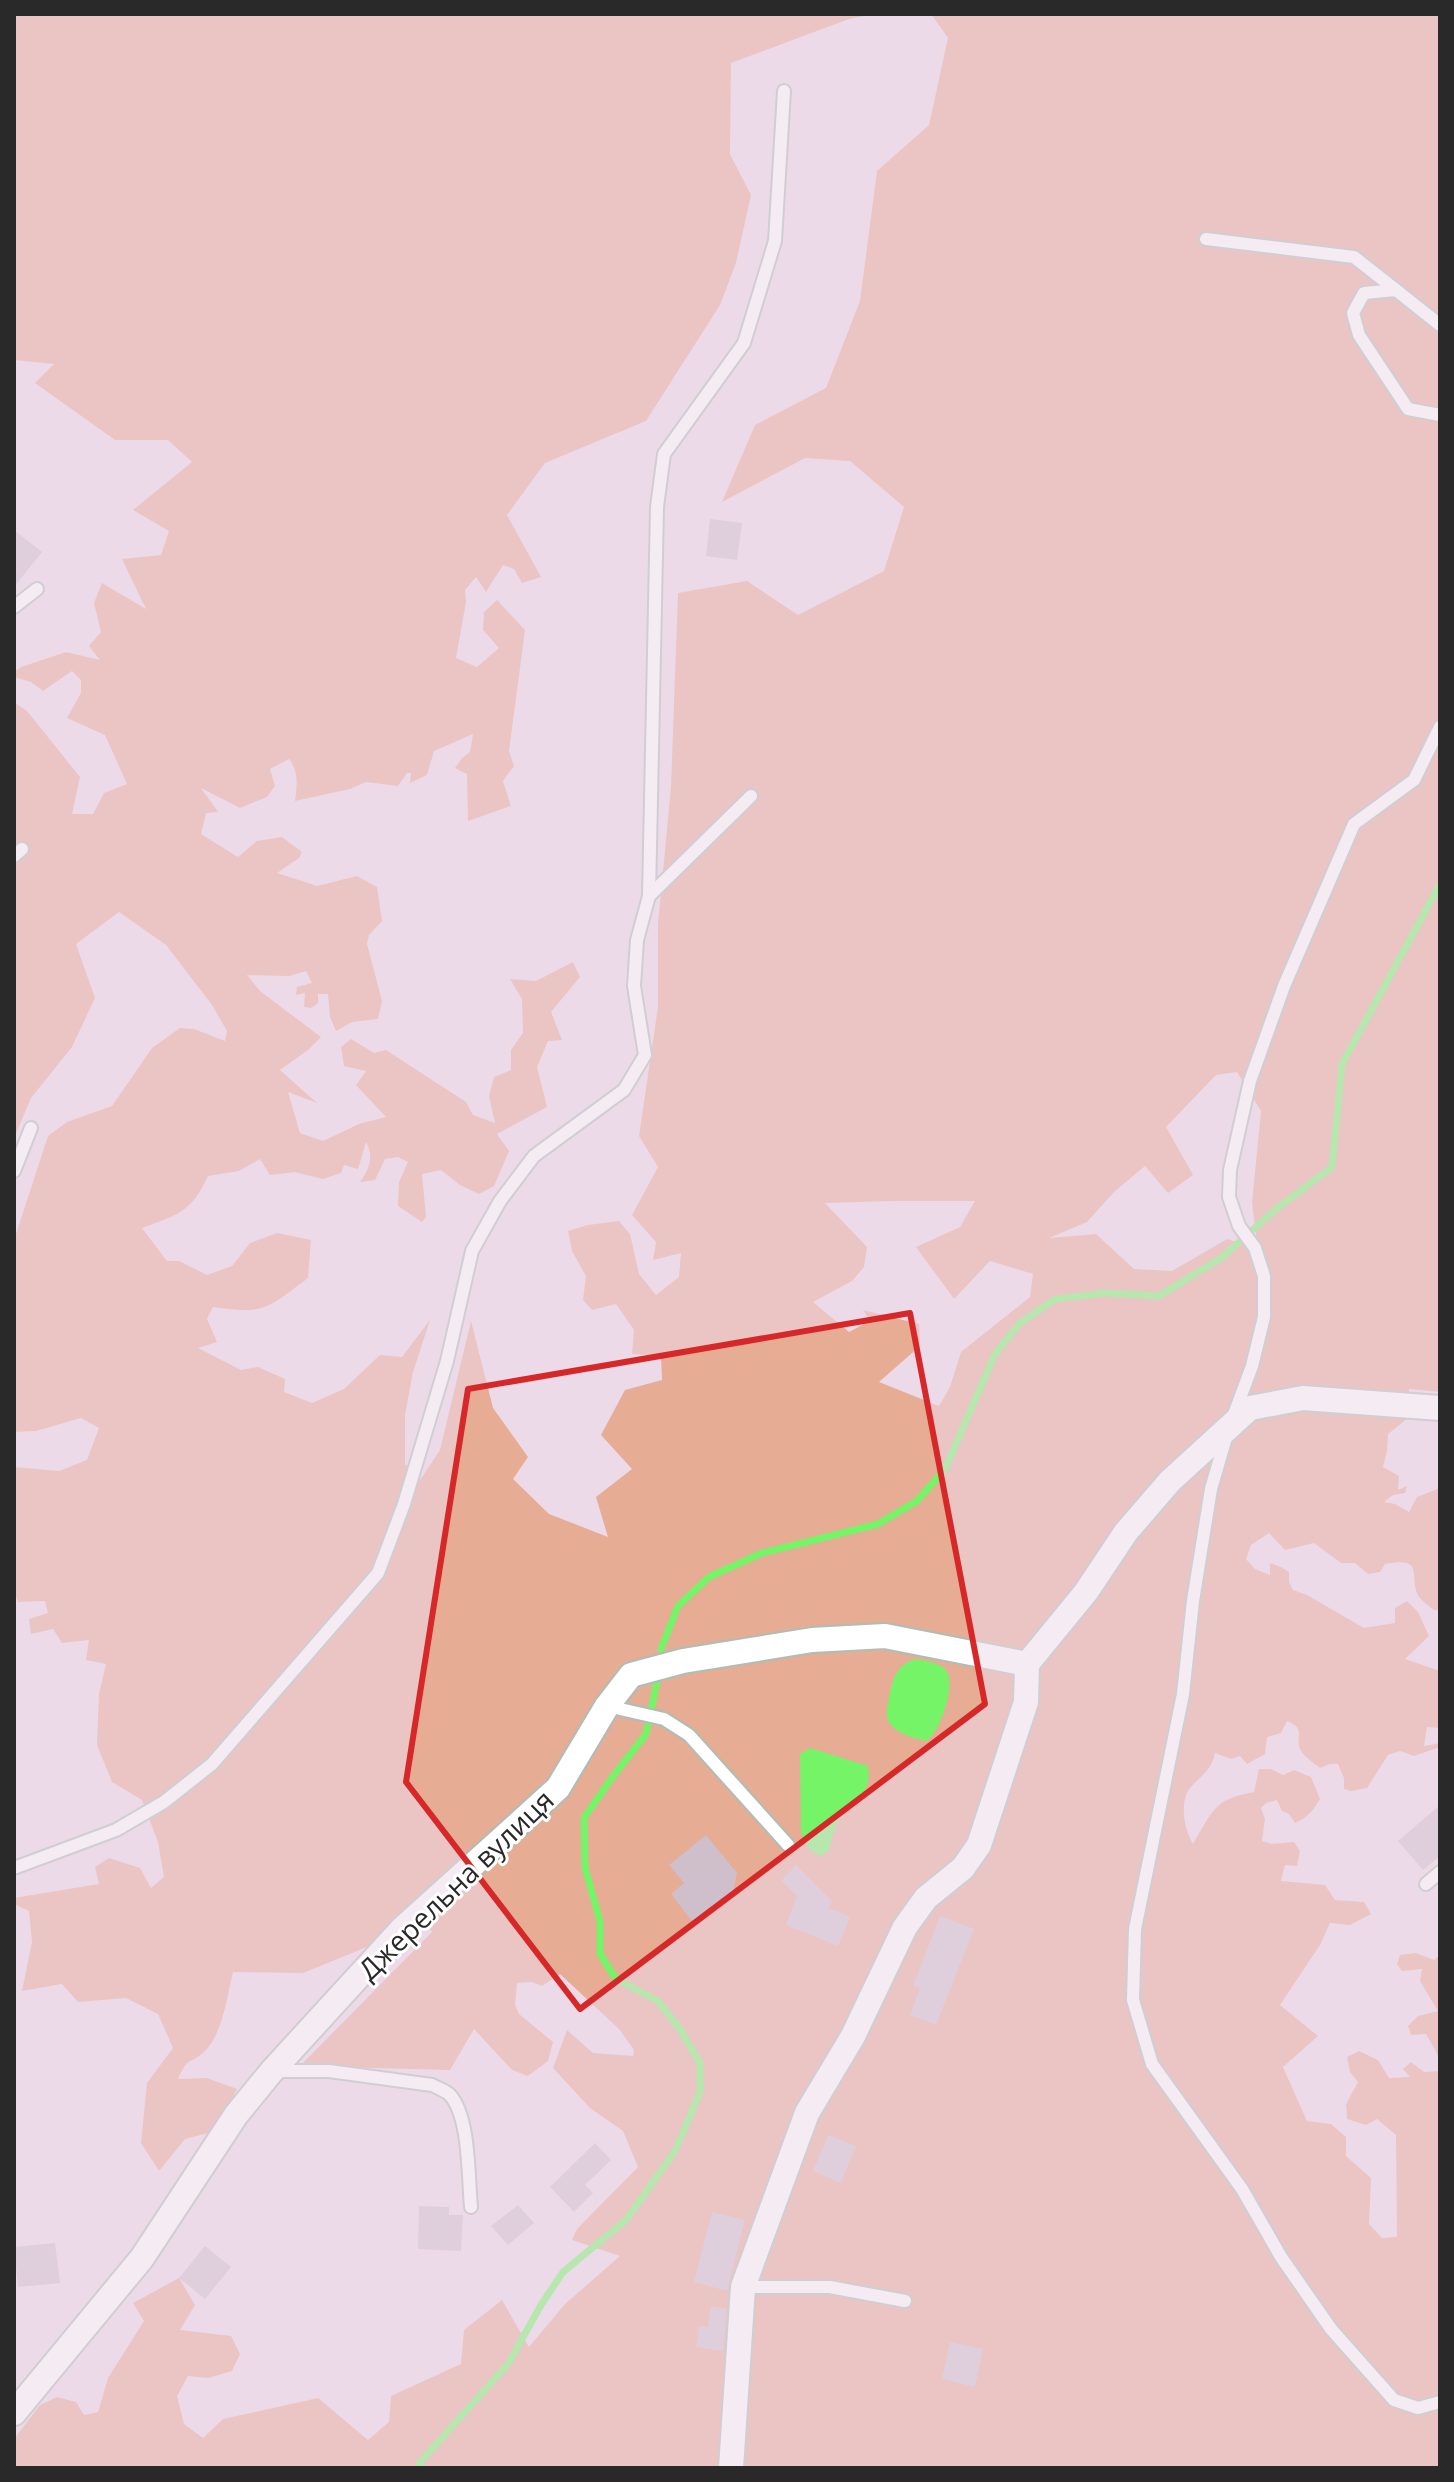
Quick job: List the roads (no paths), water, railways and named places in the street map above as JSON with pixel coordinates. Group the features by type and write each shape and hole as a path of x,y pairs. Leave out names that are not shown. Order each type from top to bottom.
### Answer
{"street":[{"path":"731,2468 743,2287 807,2113 853,2036 905,1927 926,1898 963,1868 979,1845 1026,1702 1027,1664 1086,1592 1126,1532 1170,1481 1250,1408 1303,1398 1440,1408"},
{"name":"Джерельна вулиця","path":"14,2413 142,2258 236,2115 272,2071 401,1930 558,1788 607,1706 631,1675 683,1661 812,1640 885,1636 1027,1664"}],"lane":[{"path":"14,1868 116,1830 164,1802 212,1764 378,1573 404,1504 447,1361 472,1251 500,1201 534,1156 624,1090 645,1055 634,986 637,940 649,896 657,507 664,454 744,343 775,241 784,91"},
{"path":"1206,239 1354,257 1440,325"},
{"path":"1396,290 1364,293 1353,313 1359,335 1408,409 1440,415"},
{"path":"14,607 37,589"},
{"path":"1440,727 1414,780 1354,824 1284,986 1250,1081 1230,1170 1229,1197 1239,1226 1255,1248 1264,1276 1264,1317 1252,1366 1211,1489 1193,1601 1183,1694 1135,1929 1133,2000 1152,2064 1242,2189 1281,2257 1331,2329 1394,2400 1418,2408 1440,2402"},
{"path":"649,896 751,796"},
{"path":"14,1171 31,1128"},
{"path":"607,1706 664,1719 689,1735 788,1845"},
{"path":"1426,1884 1440,1872"},
{"path":"272,2071 329,2071 432,2085 447,2092 456,2103 464,2129 471,2207"},
{"path":"743,2287 830,2287 905,2301"}],"waterway":[{"path":"661,1649 678,1606 709,1577 762,1553 878,1524 917,1501 945,1469 995,1354 1020,1323 1055,1299 1106,1293 1159,1296 1221,1258 1276,1209 1332,1167 1342,1064 1440,884"},
{"path":"418,2468 508,2364 563,2272 626,2220 675,2151 700,2092 700,2063 680,2029 658,2001 616,1979 600,1954 600,1921 585,1868 584,1818 646,1734 657,1682"}]}
